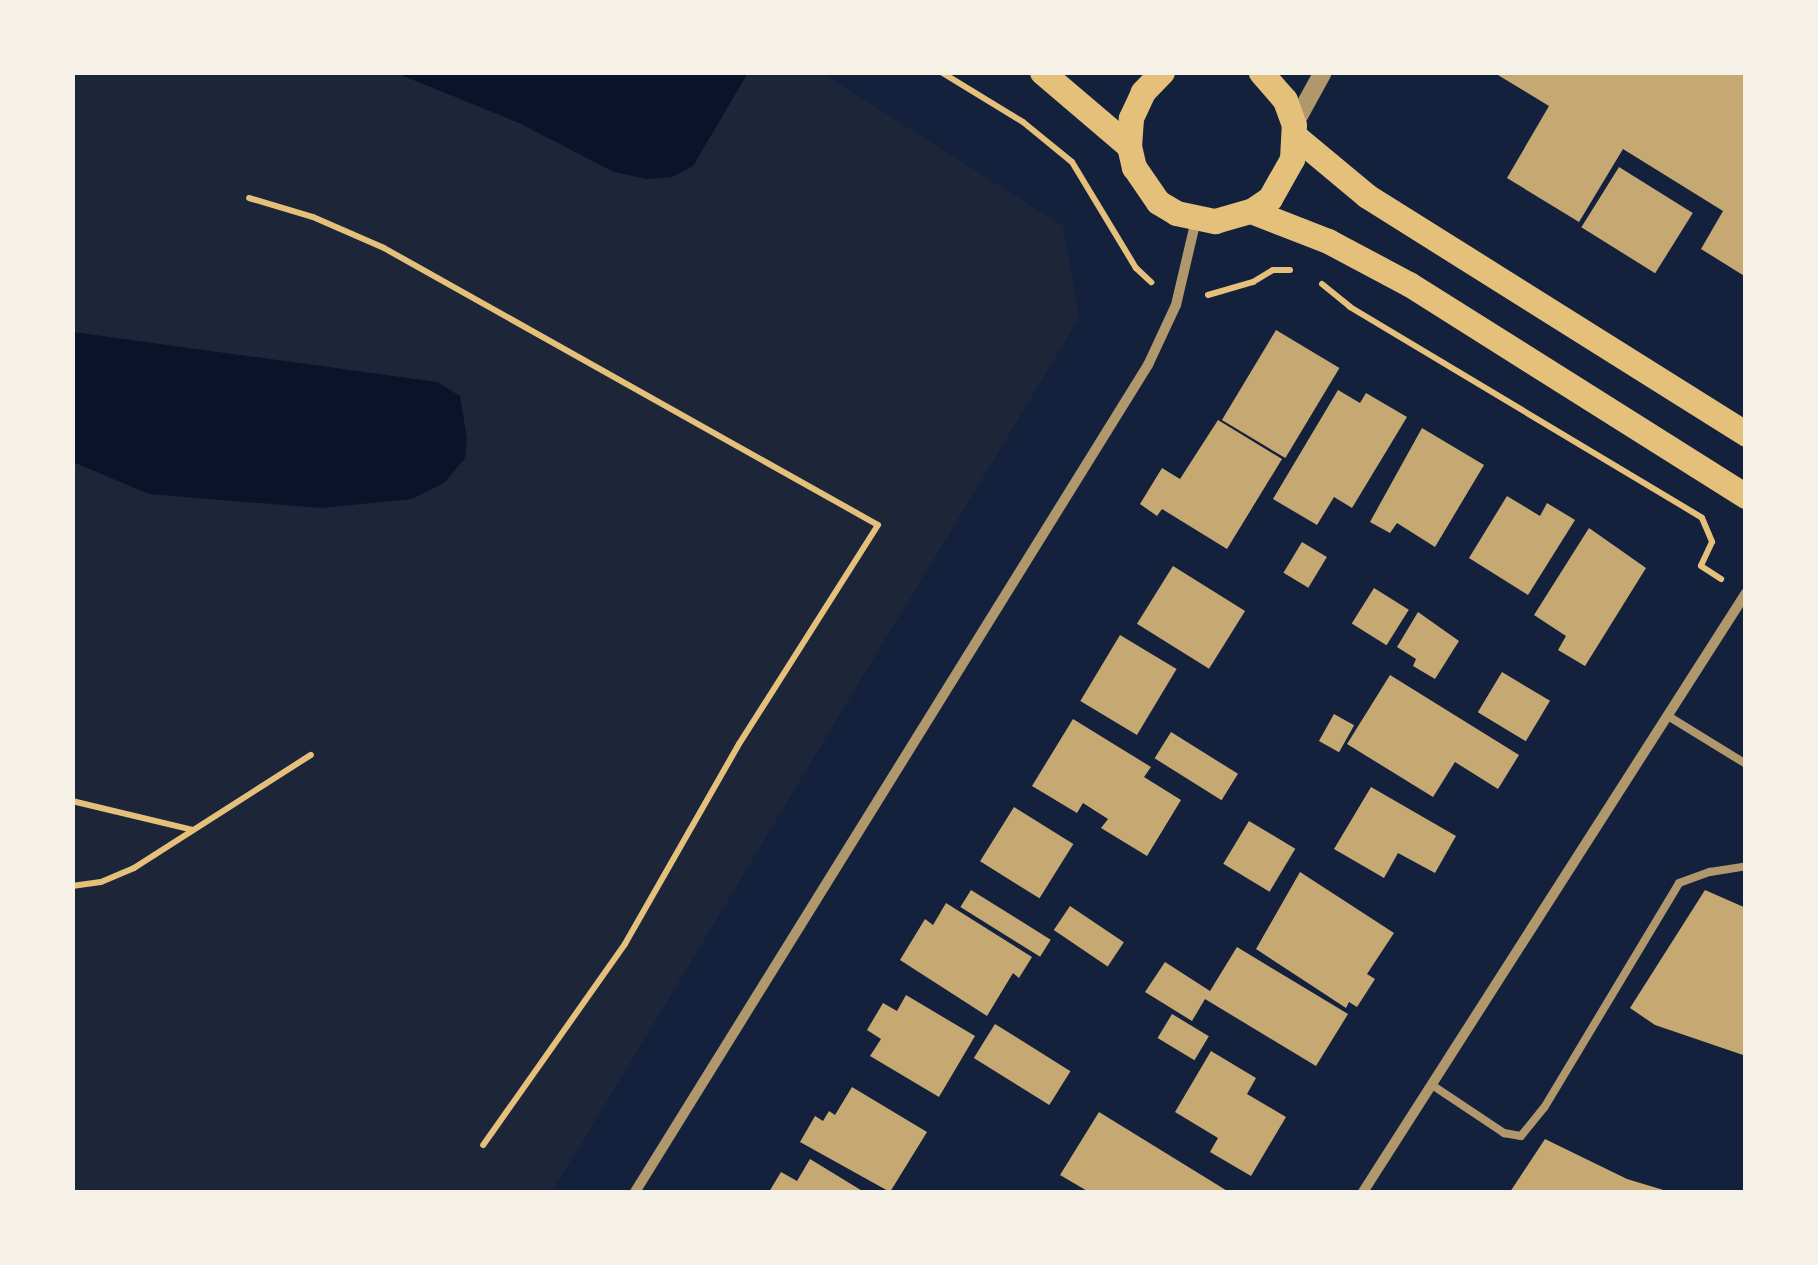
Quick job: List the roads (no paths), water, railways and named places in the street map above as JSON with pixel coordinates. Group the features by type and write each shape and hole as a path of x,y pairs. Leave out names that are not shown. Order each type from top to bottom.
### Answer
{"main road":[{"path":"1042,72 1129,146"},
{"path":"1162,72 1143,92 1132,118 1129,146 1144,186 1158,202 1196,220 1216,221 1251,211 1283,180 1294,131 1285,100 1261,72"},
{"path":"1294,131 1368,196 1746,434"},
{"path":"1251,211 1328,240 1409,284 1746,496"}],"street":[{"path":"1294,131 1323,72"},
{"path":"635,1192 1148,365 1176,305 1196,220"},
{"path":"1363,1192 1745,594"}],"lane":[{"path":"1668,716 1746,764"},
{"path":"1432,1086 1504,1132 1521,1136 1544,1108 1679,883 1710,872 1746,866"}]}
